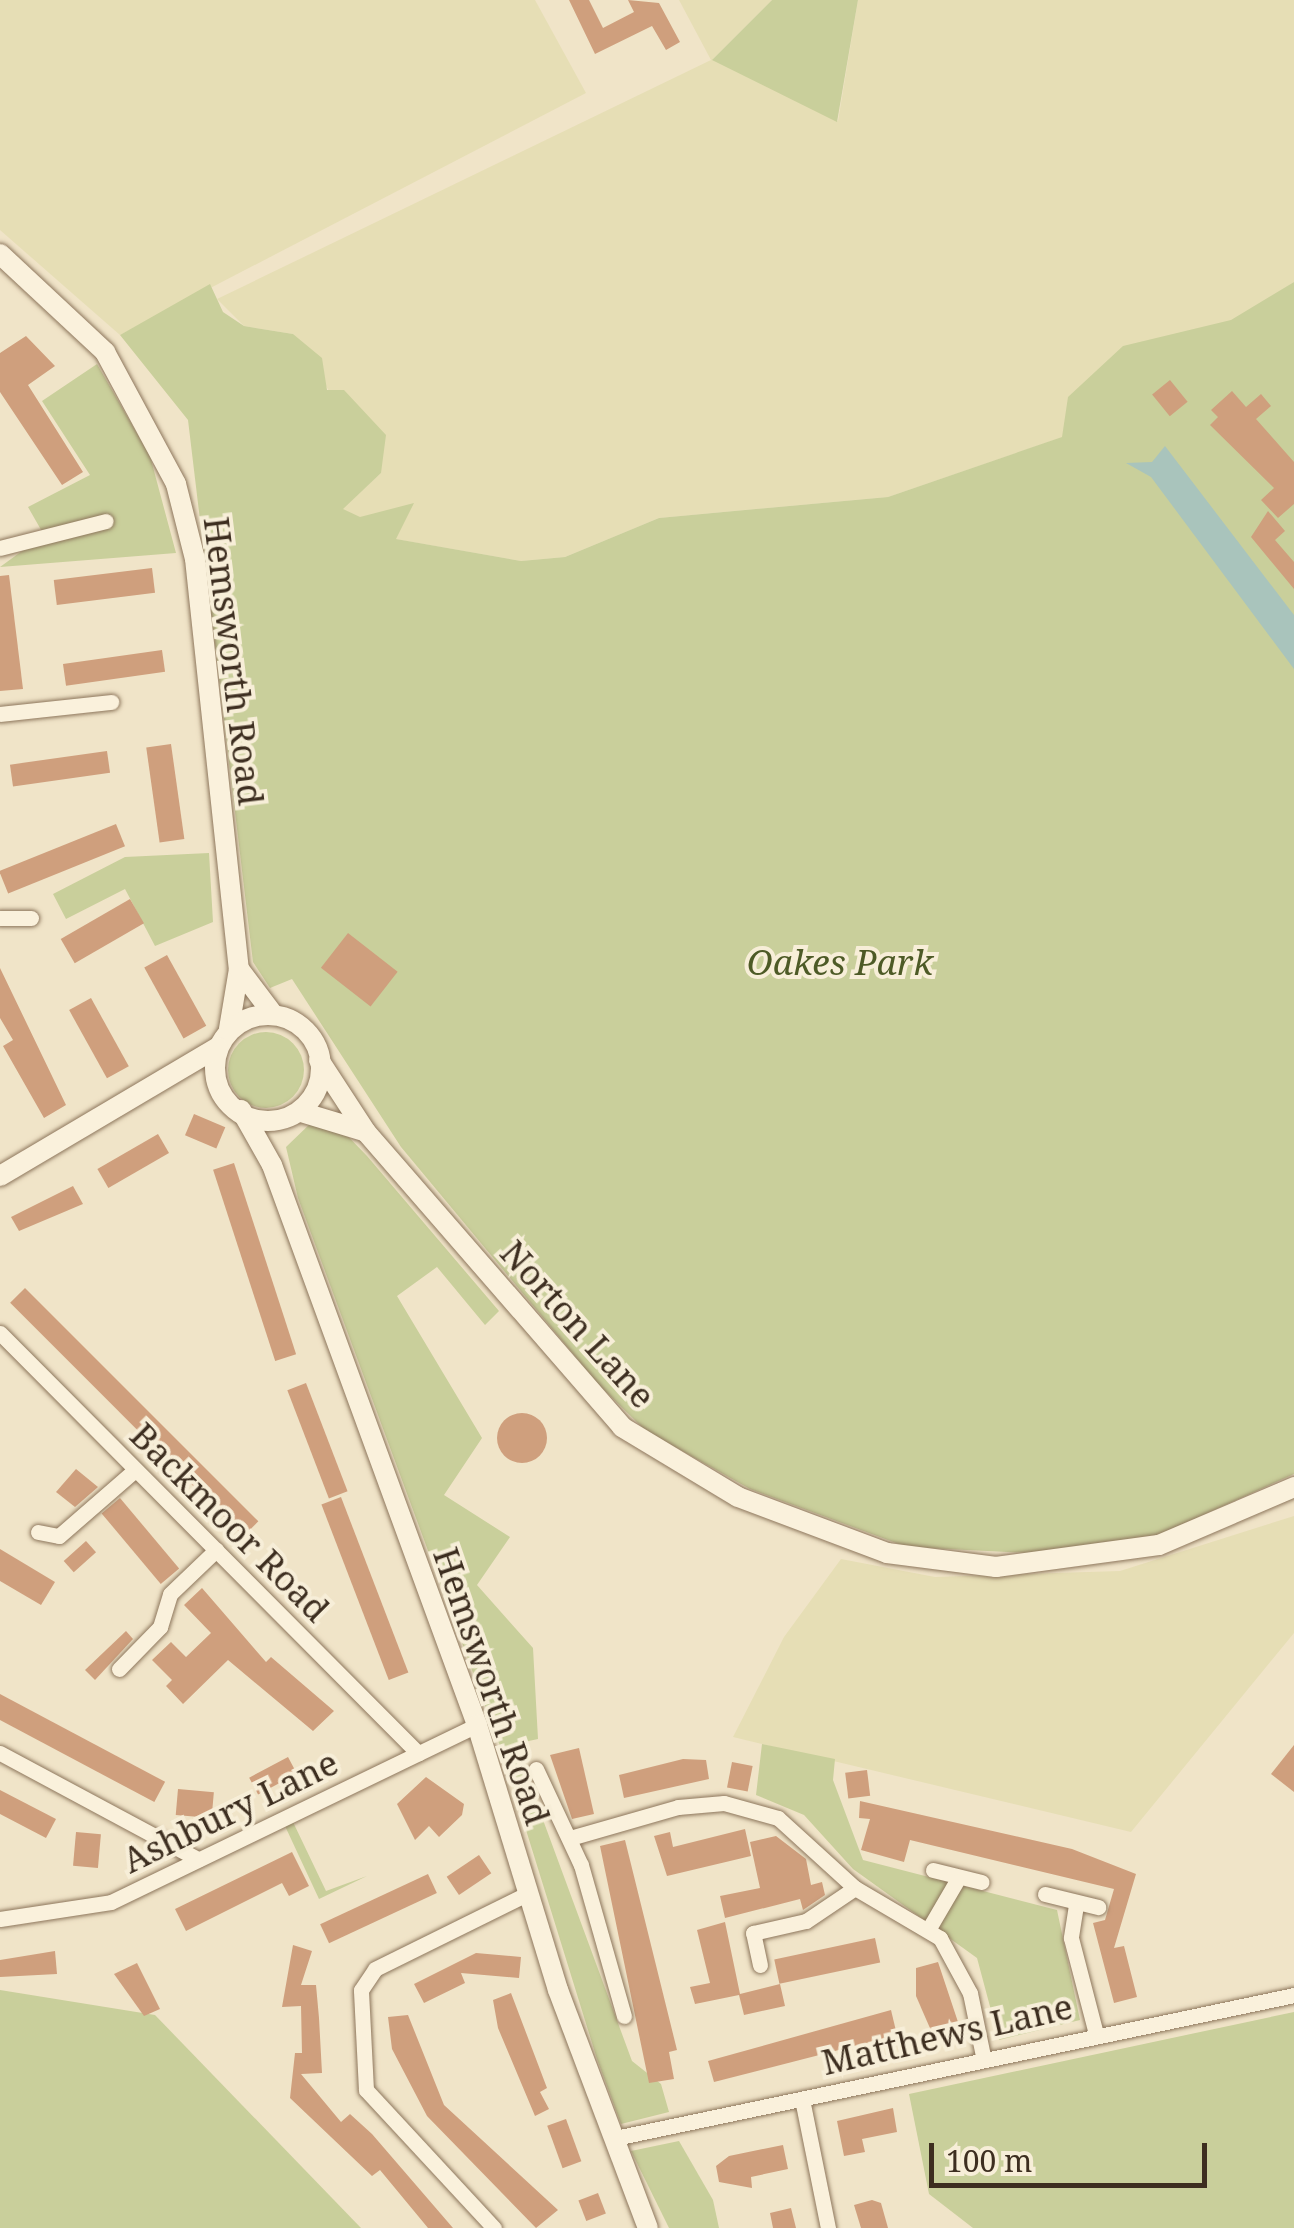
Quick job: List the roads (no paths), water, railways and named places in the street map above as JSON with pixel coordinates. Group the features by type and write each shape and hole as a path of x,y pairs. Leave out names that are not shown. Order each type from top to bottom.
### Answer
{"street":[{"name":"Hemsworth Road","path":"0,254 83,328 155,434 195,559 238,969 223,1038"},
{"path":"0,548 106,520"},
{"path":"0,714 111,702"},
{"path":"0,918 31,918"},
{"path":"238,969 273,1014 319,1060 317,1090 294,1116 272,1165"},
{"path":"0,1176 178,1077 223,1038 273,1014"},
{"path":"223,1038 224,1091"},
{"name":"Norton Lane","path":"319,1060 366,1132 622,1427 682,1469 806,1526 946,1565 1057,1565 1204,1530 1294,1488"},
{"path":"178,1077 224,1091 241,1110 268,1125 294,1116 366,1132"},
{"name":"Hemsworth Road","path":"241,1110 272,1165 477,1726 526,1894 648,2228"},
{"name":"Backmoor Road","path":"0,1333 418,1753"},
{"path":"38,1532 59,1536 135,1470"},
{"path":"119,1669 160,1627 170,1594 216,1550"},
{"name":"Ashbury Lane","path":"0,1919 111,1902 477,1726"},
{"path":"0,1752 198,1859"},
{"path":"536,1769 570,1838 624,2016"},
{"path":"570,1838 678,1806 748,1806 805,1835 855,1888 928,1930 956,1957 984,2056"},
{"path":"932,1870 956,1882 982,1882"},
{"path":"928,1930 956,1882"},
{"path":"760,1965 754,1934 806,1921 855,1888"},
{"path":"494,2228 366,2090 360,1990 375,1969 526,1894"},
{"path":"1045,1894 1076,1905 1098,1907"},
{"path":"1076,1905 1071,1938 1095,2030"},
{"name":"Matthews Lane","path":"615,2138 1095,2030 1294,1995"},
{"path":"802,2099 828,2228"}],"water":[{"path":"1165,446 1294,615 1294,669 1151,477 1126,463 1152,462"}],"park label":[{"name":"Oakes Park","path":"840,962"}]}
